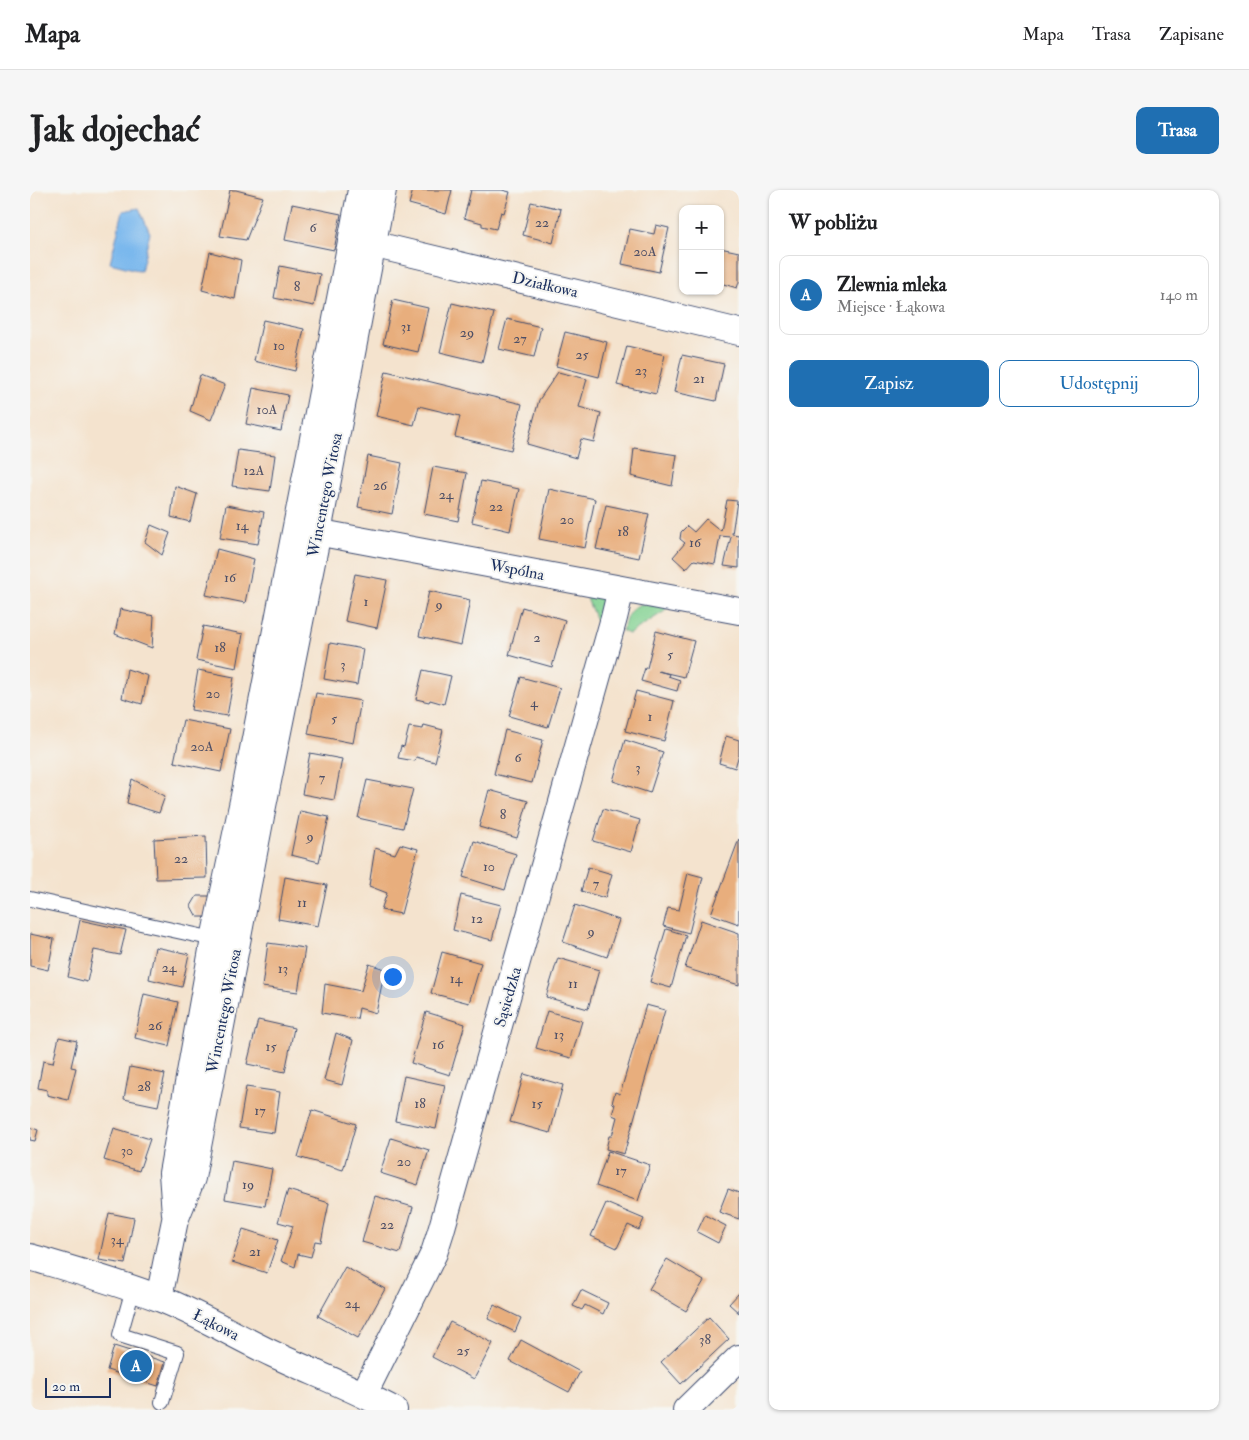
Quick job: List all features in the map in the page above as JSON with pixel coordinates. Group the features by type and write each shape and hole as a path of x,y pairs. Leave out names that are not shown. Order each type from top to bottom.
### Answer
{"street":[{"name":"Wincentego Witosa","path":"361,190 362,242"},
{"name":"Wincentego Witosa","path":"159,1298 175,1220 192,1178 254,798 362,242 383,190"},
{"name":"Działkowa","path":"362,242 739,332"},
{"name":"Wspólna","path":"306,530 739,611"},
{"name":"Sąsiedzka","path":"364,1394 431,1260 442,1231 609,638 621,589"},
{"name":"Wincentego Witosa","path":"175,1220 172,1173 214,939 254,798"},
{"name":"Łąkowa","path":"30,1258 133,1289 176,1305 273,1354 364,1394 394,1410"},
{"path":"686,1410 739,1358"}],"lane":[{"name":"Wincentego Witosa","path":"30,899 214,939"},
{"path":"133,1289 120,1335 177,1353 162,1402"}],"green space":[{"path":"587,591 599,596 606,603 604,626 598,625 588,601"},
{"path":"641,604 667,606 665,611 629,634 622,631 630,612"}],"water":[{"path":"139,208 150,233 141,271 110,263 123,211"}],"building":[{"path":"230,190 263,197 246,240 220,236"},
{"path":"413,190 452,190 446,214 409,204"},
{"path":"471,190 502,190 510,192 504,213 501,212 496,229 482,226 482,223 464,218"},
{"path":"531,202 561,209 553,243 523,235"},
{"path":"292,204 341,214 334,250 285,240"},
{"path":"656,225 669,228 659,272 622,264 630,229 654,234"},
{"path":"724,249 739,252 739,282 737,288 724,284"},
{"path":"210,252 241,260 235,299 202,290"},
{"path":"280,266 320,274 314,306 274,298"},
{"path":"393,300 428,308 418,352 383,344"},
{"path":"452,303 494,313 482,362 440,352"},
{"path":"507,319 541,327 534,357 499,349"},
{"path":"263,320 304,329 295,371 254,361"},
{"path":"565,332 607,342 599,377 556,366"},
{"path":"627,346 665,355 656,394 617,385"},
{"path":"682,355 724,364 716,401 674,392"},
{"path":"386,371 522,404 511,450 455,437 460,416 419,406 414,425 376,416"},
{"path":"558,372 587,379 579,407 601,413 594,442 581,439 576,458 527,444 539,400"},
{"path":"200,375 225,385 211,420 190,411"},
{"path":"253,388 288,395 281,431 246,424"},
{"path":"634,448 677,455 672,486 631,476"},
{"path":"238,450 275,455 270,491 232,486"},
{"path":"368,456 402,463 392,514 358,507"},
{"path":"433,467 467,473 458,521 424,514"},
{"path":"481,481 519,489 510,531 472,522"},
{"path":"175,486 197,494 190,522 171,517"},
{"path":"549,489 595,499 585,548 539,539"},
{"path":"727,500 737,501 732,534 739,535 739,568 724,566 731,537 720,536 715,564 694,560 686,569 673,557 685,543 680,539 681,532 687,526 694,532 706,519 721,531"},
{"path":"226,505 264,512 258,544 220,538"},
{"path":"606,505 649,514 639,558 596,549"},
{"path":"151,525 170,533 162,555 145,542"},
{"path":"217,549 254,559 245,603 206,595"},
{"path":"355,574 387,580 377,628 345,621"},
{"path":"429,591 470,600 461,645 419,636"},
{"path":"522,607 565,620 552,667 509,655"},
{"path":"120,609 154,616 152,648 115,634"},
{"path":"203,626 243,634 237,668 196,660"},
{"path":"656,631 694,641 684,677 658,671 680,680 677,691 641,681 645,668 647,668"},
{"path":"330,643 363,649 357,685 324,679"},
{"path":"127,669 148,676 142,704 122,698"},
{"path":"198,670 234,677 227,716 191,710"},
{"path":"423,670 451,676 444,704 416,699"},
{"path":"521,677 560,688 548,727 509,716"},
{"path":"636,691 674,701 664,741 625,731"},
{"path":"316,693 361,701 353,743 308,734"},
{"path":"183,720 230,729 221,772 174,762"},
{"path":"424,725 443,730 435,762 416,757 415,761 398,758 401,746 404,747 409,727 423,729"},
{"path":"505,730 543,740 532,783 494,774"},
{"path":"726,736 739,740 739,754 735,768 719,763"},
{"path":"625,740 663,752 650,793 613,781"},
{"path":"310,753 342,759 334,800 302,794"},
{"path":"132,779 165,796 159,813 127,803"},
{"path":"367,780 413,789 403,828 358,818"},
{"path":"489,790 528,801 517,838 479,827"},
{"path":"603,809 640,820 631,852 593,841"},
{"path":"300,811 329,817 319,862 291,855"},
{"path":"206,836 207,878 156,879 154,839"},
{"path":"739,839 739,924 711,914"},
{"path":"474,841 516,854 505,890 463,877"},
{"path":"400,844 418,849 401,914 381,910 387,893 369,886 375,848 395,854"},
{"path":"588,867 612,874 605,898 581,891"},
{"path":"688,873 703,877 689,933 663,926 668,908 679,910"},
{"path":"285,877 327,885 318,926 278,919"},
{"path":"461,895 501,905 492,940 453,930"},
{"path":"197,896 209,896 216,907 210,917 197,917 191,906"},
{"path":"575,905 619,920 607,957 563,942"},
{"path":"80,920 126,930 120,955 94,950 87,982 68,977"},
{"path":"701,920 739,933 739,985 685,968"},
{"path":"666,929 686,935 671,988 650,982"},
{"path":"30,934 54,939 48,970 30,966"},
{"path":"268,943 305,948 298,992 262,987"},
{"path":"155,947 189,954 182,987 149,979"},
{"path":"442,952 481,963 469,1003 431,993"},
{"path":"558,958 599,970 588,1009 546,997"},
{"path":"369,964 385,969 376,1013 359,1008 357,1019 322,1013 325,984 361,991"},
{"path":"144,994 178,1002 169,1046 135,1038"},
{"path":"646,1005 665,1010 624,1154 606,1149 617,1117 612,1115 615,1104 612,1103 615,1092 620,1094"},
{"path":"547,1011 582,1021 571,1058 536,1048"},
{"path":"426,1012 465,1024 450,1075 411,1063"},
{"path":"258,1020 294,1028 285,1072 247,1064"},
{"path":"336,1033 353,1040 342,1085 324,1080"},
{"path":"59,1037 77,1041 71,1067 76,1068 68,1100 47,1095 47,1090 38,1088 43,1061 53,1063"},
{"path":"130,1067 165,1074 158,1106 124,1099"},
{"path":"524,1074 563,1085 550,1133 510,1122"},
{"path":"404,1076 445,1085 436,1129 395,1121"},
{"path":"246,1087 280,1092 274,1133 239,1128"},
{"path":"312,1110 356,1124 343,1170 298,1157"},
{"path":"30,1127 38,1130 35,1141 30,1140"},
{"path":"114,1128 150,1139 139,1171 104,1160"},
{"path":"391,1138 429,1150 418,1185 380,1173"},
{"path":"608,1151 650,1165 638,1201 596,1186"},
{"path":"232,1161 272,1169 265,1206 225,1199"},
{"path":"728,1189 739,1193 739,1219 719,1212"},
{"path":"288,1190 329,1203 321,1242 315,1241 311,1257 298,1254 295,1267 281,1261 293,1226 278,1222"},
{"path":"375,1196 413,1207 400,1253 362,1242"},
{"path":"606,1203 644,1219 639,1230 628,1225 617,1248 591,1236"},
{"path":"109,1213 134,1218 125,1264 99,1260"},
{"path":"705,1215 726,1226 718,1243 697,1232"},
{"path":"243,1229 278,1240 267,1273 232,1262"},
{"path":"667,1259 704,1281 686,1311 649,1289"},
{"path":"345,1267 385,1289 358,1338 318,1316"},
{"path":"581,1290 608,1303 603,1314 585,1305 582,1310 573,1306"},
{"path":"739,1293 739,1313 729,1304"},
{"path":"494,1305 521,1318 515,1332 488,1319"},
{"path":"709,1317 729,1339 681,1384 661,1362"},
{"path":"450,1322 493,1343 474,1379 432,1357"},
{"path":"521,1340 580,1372 569,1392 510,1361"},
{"path":"114,1346 165,1362 158,1386 107,1370"}],"place":[{"name":"Zlewnia mleka","path":"136,1366"}]}
